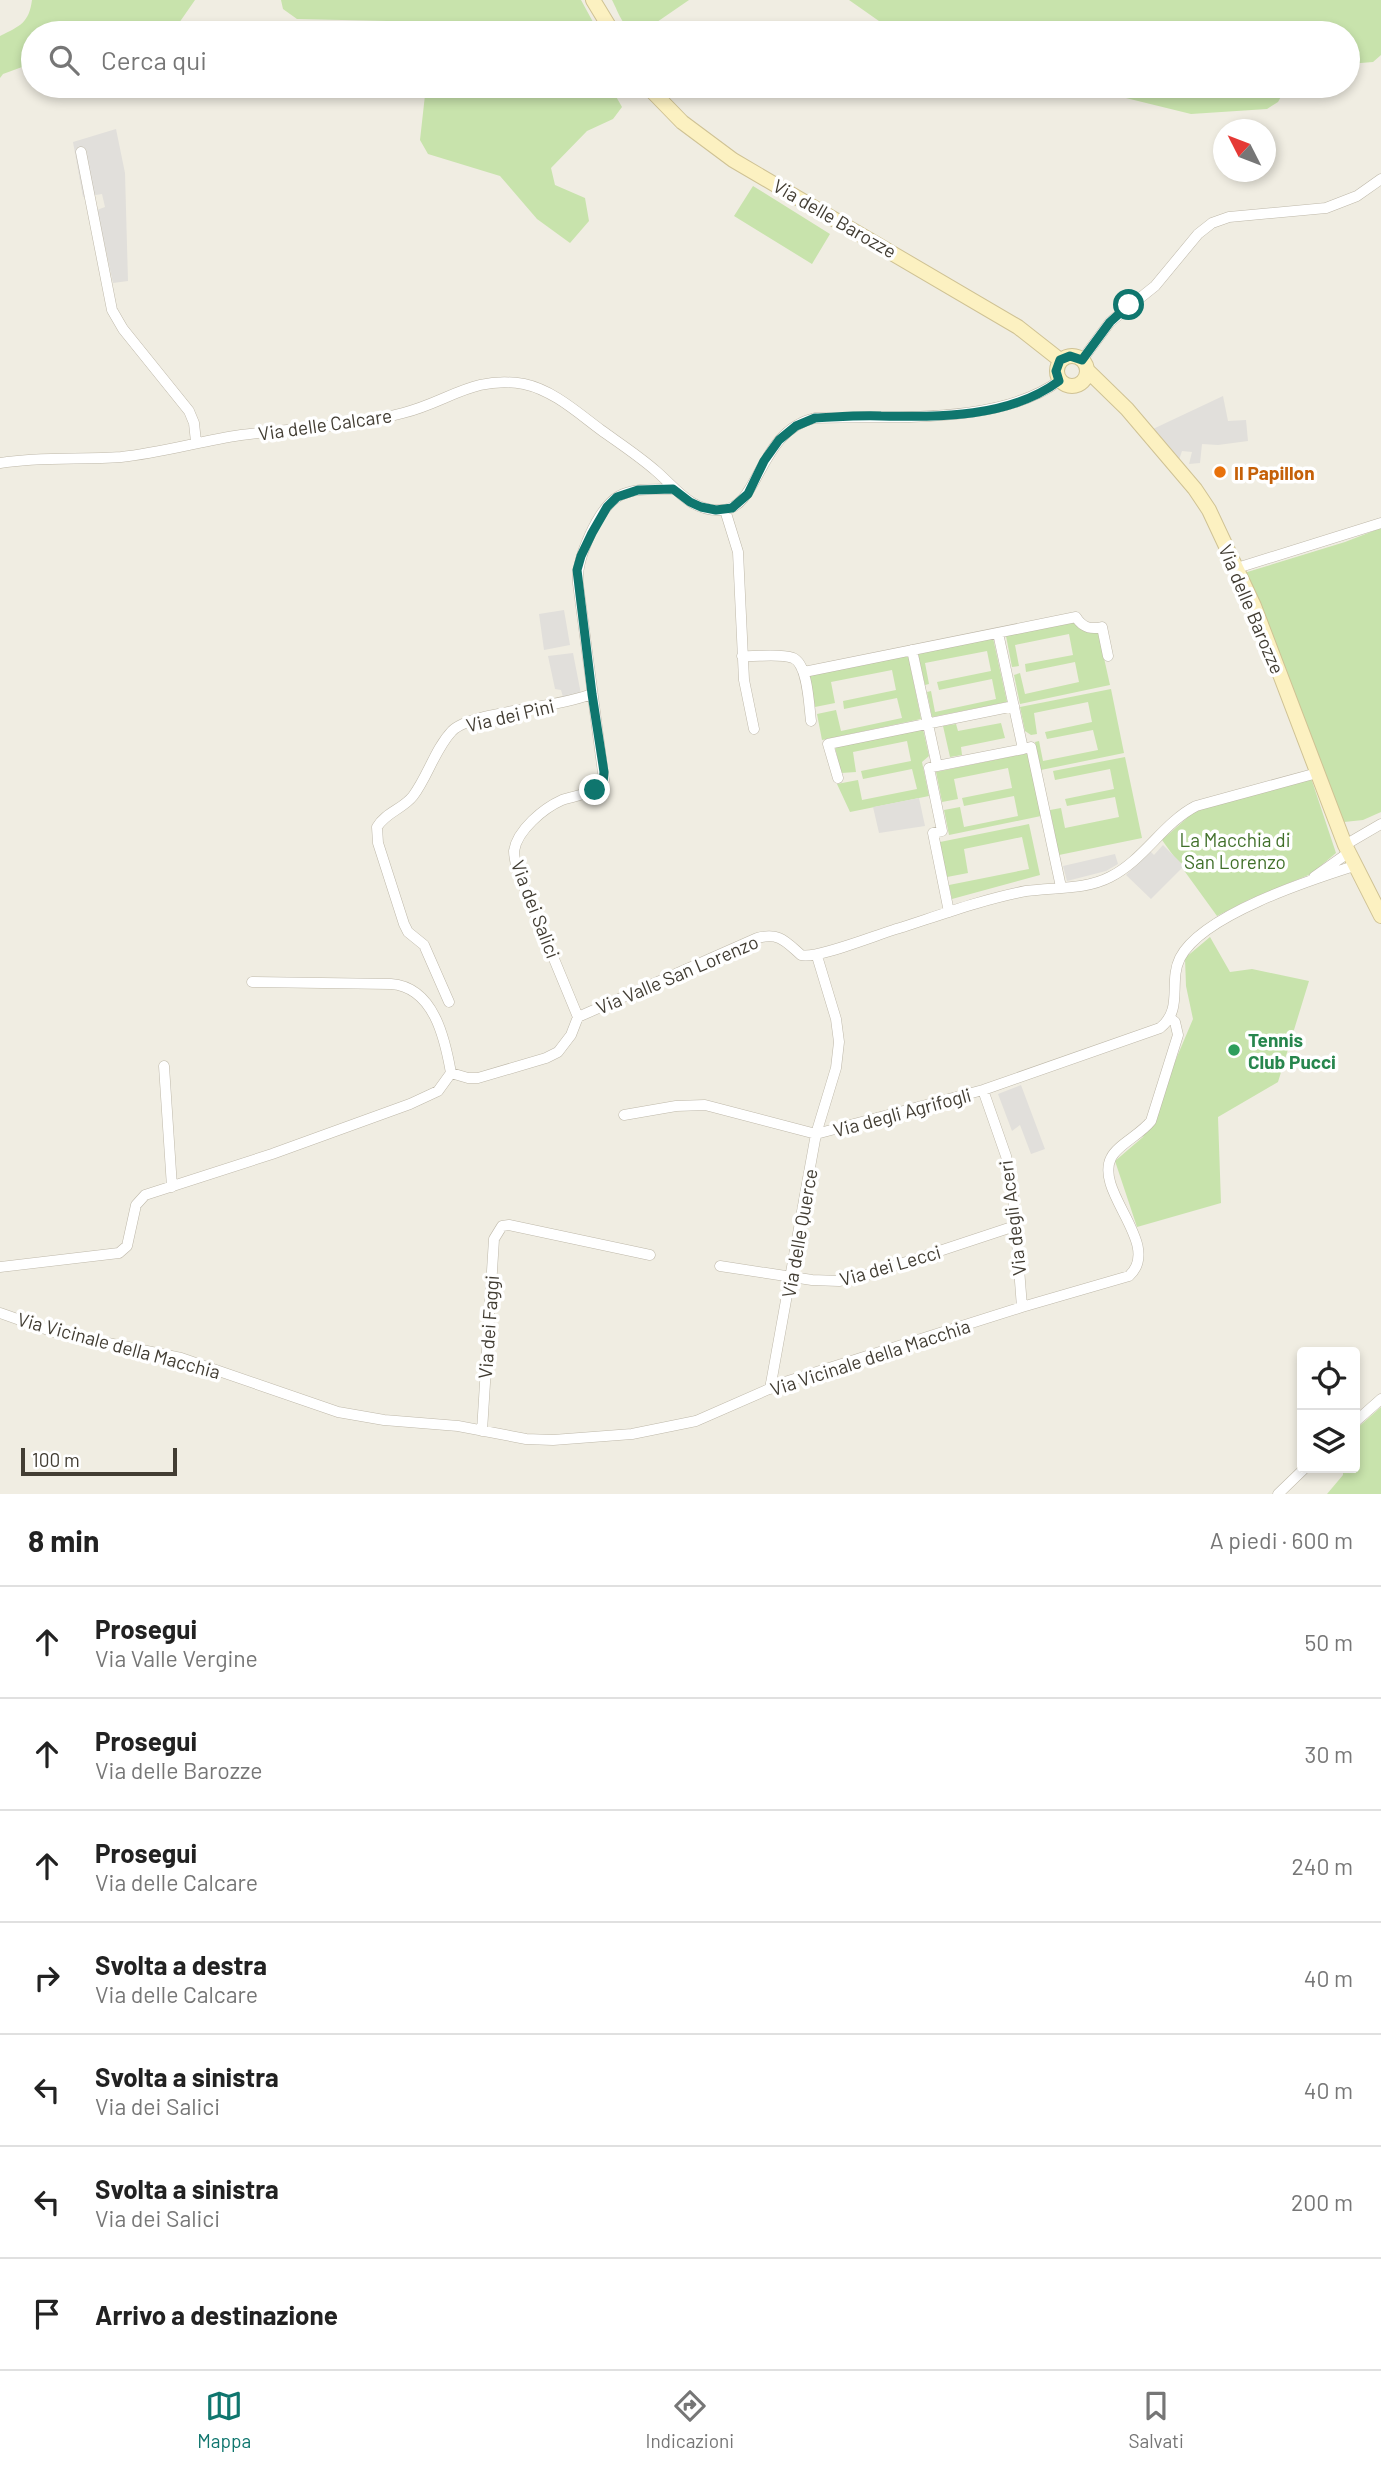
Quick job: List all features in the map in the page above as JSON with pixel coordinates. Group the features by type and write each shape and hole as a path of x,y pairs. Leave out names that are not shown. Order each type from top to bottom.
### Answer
{"main road":[{"path":"593,0 606,21"},
{"name":"Via delle Barozze","path":"659,98 682,122 733,160 1033,337 1116,397 1205,502 1254,606 1349,855 1381,916"},
{"path":"1076,366 1071,386 1059,381 1056,371 1076,366"}],"street":[{"path":"81,152 112,310 123,329 189,411 194,423 196,442"},
{"path":"1076,366 1110,322 1155,285 1205,228 1229,217 1326,208 1357,197 1381,179"},
{"path":"754,729 744,680 740,563 737,543 725,510 736,506 745,498 766,457 779,440 806,421 815,418 951,415 983,411 1033,396 1059,381"},
{"name":"Via delle Calcare","path":"0,463 40,458 124,456 196,442 384,418 417,409 465,388 509,382 531,386 550,394 647,463 673,489 695,505 725,510"},
{"name":"Via dei Salici","path":"578,1017 518,872 514,852 523,833 544,811 561,801 595,790 603,783 604,772 577,578 581,556 602,514 617,497 638,490 673,489"},
{"path":"1237,568 1381,523"},
{"path":"804,672 1076,617 1084,626 1096,629 1102,627 1108,656"},
{"path":"998,633 1023,749"},
{"path":"912,650 937,766"},
{"path":"742,656 790,657 800,663 804,672 811,721"},
{"name":"Via dei Pini","path":"449,1002 424,945 408,932 404,924 378,843 377,827 385,817 412,798 447,738 461,724 580,699 592,694"},
{"path":"838,778 828,744 1014,706"},
{"path":"949,912 933,833 942,831 929,768 937,766 1031,747 1060,887"},
{"path":"817,956 949,912 1012,895 1092,883 1113,876 1136,859 1182,815 1196,806 1317,773"},
{"path":"1170,1018 1176,999 1177,965 1191,944 1236,912 1311,880 1349,855 1381,824"},
{"path":"1311,880 1349,855"},
{"name":"Via Valle San Lorenzo","path":"451,1073 478,1078 549,1056 566,1044 578,1017 761,937 781,937 801,955 817,956"},
{"name":"Via delle Querce","path":"770,1389 816,1134 835,1068 839,1041 836,1019 817,956"},
{"path":"0,1267 119,1253 128,1242 135,1209 140,1199 149,1192 272,1154 427,1097 441,1088 451,1073 442,1031 423,1000 410,989 396,984 252,982"},
{"name":"Via degli Agrifogli","path":"624,1115 676,1106 705,1105 816,1134 983,1090 1155,1030 1170,1018"},
{"name":"Via Vicinale della Macchia","path":"0,1313 54,1332 189,1360 328,1409 375,1418 458,1426 533,1440 632,1434 696,1421 785,1382 1022,1307 1122,1279 1136,1268 1139,1250 1111,1182 1108,1165 1116,1150 1143,1131 1151,1121 1178,1035 1175,1022 1170,1018"},
{"path":"164,1066 172,1187"},
{"name":"Via degli Aceri","path":"983,1090 1006,1156 1013,1191 1022,1307"},
{"name":"Via dei Faggi","path":"482,1431 494,1240 502,1226 509,1225 650,1255"},
{"name":"Via dei Lecci","path":"719,1266 824,1281 852,1279 1015,1226"},
{"path":"1360,1418 1381,1399"},
{"path":"1278,1494 1300,1473"}],"green space":[{"path":"32,0 195,0 180,21 24,21 29,14"},
{"path":"281,0 581,0 592,21 297,19 283,9"},
{"path":"612,0 689,0 658,21 623,21"},
{"path":"849,0 1381,0 1381,55 1373,62 1360,63 1360,21 879,21"},
{"path":"21,24 21,67 3,74 0,78 0,36"},
{"path":"425,98 617,98 622,107 613,119 587,131 551,168 555,185 585,198 589,221 570,243 537,219 500,176 428,154 420,140"},
{"path":"1126,98 1280,98 1267,109 1191,114"},
{"path":"753,186 830,234 812,264 734,216"},
{"path":"1381,528 1381,812 1363,820 1344,822 1244,573"},
{"path":"1075,622 1098,631 1110,685 1020,704 1014,675 1020,673 1025,694 1079,682 1075,662 1026,672 1025,664 1073,655 1069,634 1015,645 1019,666 1012,667 1006,636"},
{"path":"993,638 1007,702 932,717 927,692 931,691 935,712 996,699 992,679 939,690 937,682 991,671 987,651 925,663 929,684 925,685 918,654"},
{"path":"908,655 921,719 822,740 817,714 836,710 841,731 902,718 897,698 844,709 843,701 896,690 892,670 831,682 835,703 815,707 809,676"},
{"path":"1111,689 1124,753 1041,770 1035,742 1039,741 1043,761 1098,750 1093,730 1047,739 1045,732 1092,722 1088,702 1034,713 1037,734 1031,735 1025,731 1020,707"},
{"path":"1001,723 1005,738 961,747 962,755 950,757 943,726 956,724 958,731"},
{"path":"923,729 929,756 922,762 929,796 850,812 837,784 858,780 862,800 917,789 912,769 863,779 861,771 911,761 907,741 853,752 856,772 841,773 835,747"},
{"path":"1028,753 1041,816 949,835 944,810 960,807 964,827 1018,816 1014,796 964,806 962,798 1012,788 1008,768 954,779 958,799 942,802 936,772"},
{"path":"1125,757 1142,838 1059,855 1050,810 1061,808 1065,828 1119,817 1115,797 1067,806 1065,799 1114,789 1110,769 1055,780 1053,771"},
{"name":"La Macchia di San Lorenzo","path":"1311,778 1336,853 1311,874 1217,916 1162,840 1195,811"},
{"path":"1029,824 1040,875 952,899 949,885 1029,869 1022,837 964,849 968,873 947,877 940,842"},
{"name":"Tennis Club Pucci","path":"1210,937 1230,972 1252,969 1309,981 1278,1082 1218,1117 1221,1203 1137,1227 1115,1161 1143,1137 1193,1019 1186,986 1185,958"},
{"path":"1381,1407 1381,1494 1327,1494 1343,1473 1360,1473 1360,1426"}],"shaded area":[{"path":"116,129 125,173 128,281 113,283 97,210 105,207 102,194 83,197 73,142"},
{"path":"1223,396 1228,421 1246,420 1248,441 1202,444 1200,463 1189,464 1192,452 1182,451 1179,460 1153,429"},
{"path":"564,610 570,645 544,650 539,614"},
{"path":"573,653 581,694 563,697 561,690 555,689 548,656"},
{"path":"919,798 925,826 879,833 873,807"},
{"path":"1163,845 1184,866 1151,899 1126,875 1150,851 1154,855"},
{"path":"1115,854 1118,864 1106,871 1067,881 1063,866"},
{"path":"1021,1085 1045,1149 1031,1154 1020,1125 1012,1131 998,1094"}],"place":[{"name":"Il Papillon","path":"1220,472"},
{"name":"Tennis Club Pucci","path":"1234,1050"}],"route":[{"path":"595,790 603,783 604,772 577,570 592,533 607,507 615,499 638,490 673,489 695,505 716,510 728,509 745,498 766,457 779,440 806,421 815,418 957,414 983,411 1021,401 1039,394 1059,381 1056,371 1060,360 1077,356 1082,360 1110,322 1129,305"}]}
